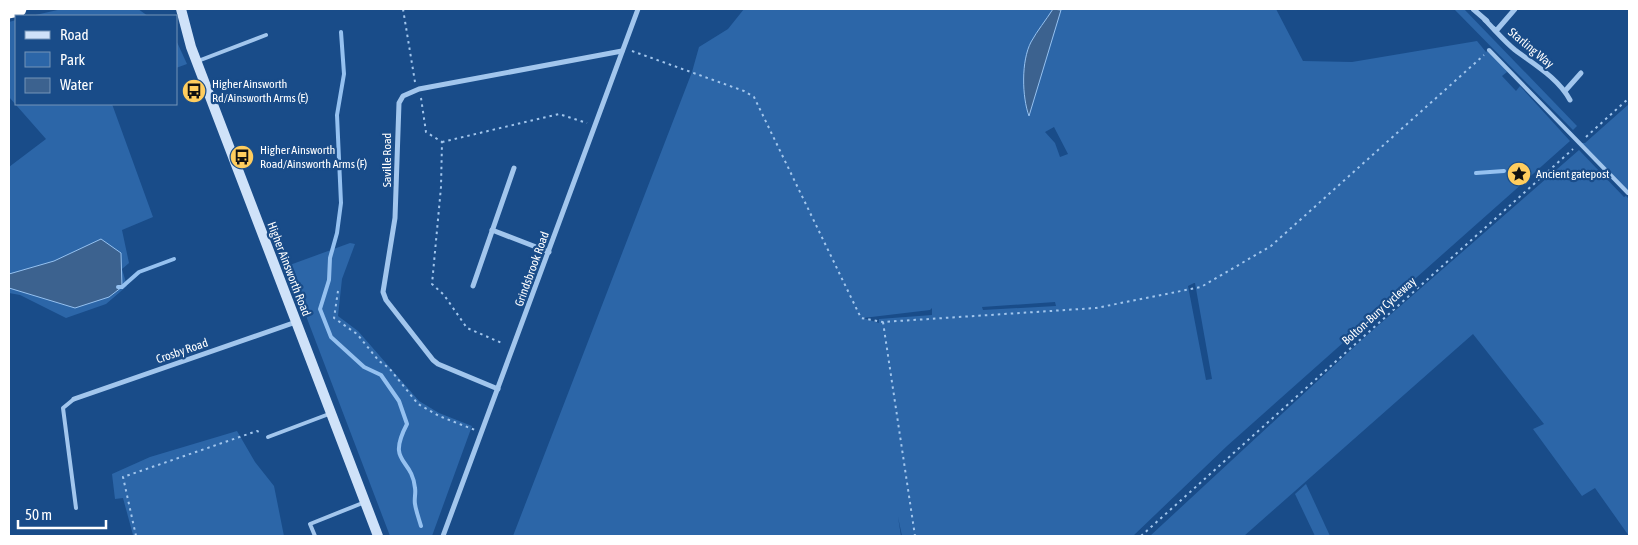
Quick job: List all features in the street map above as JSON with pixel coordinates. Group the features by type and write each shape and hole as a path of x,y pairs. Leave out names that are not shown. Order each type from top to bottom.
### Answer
{"highway":[{"path":"9,11 19,9"}],"main road":[{"name":"Higher Ainsworth Road","path":"181,9 196,61 378,536"}],"street":[{"name":"Grindsbrook Road","path":"443,536 638,9"},
{"name":"Starling Way","path":"1473,9 1496,31 1515,9"},
{"name":"Starling Way","path":"1485,20 1514,49 1541,68 1566,91 1570,100"},
{"path":"418,89 622,50"},
{"path":"1566,91 1581,73"},
{"name":"Saville Road","path":"418,89 403,96 397,111 396,218 383,292 386,300 433,360 438,364 498,389"},
{"path":"473,286 514,168"},
{"path":"492,230 548,252"},
{"name":"Crosby Road","path":"74,399 296,322"}],"lane":[{"path":"196,61 266,35"},
{"path":"1489,50 1628,193"},
{"path":"74,399 63,408 76,508"},
{"path":"268,437 331,413"},
{"path":"315,536 310,524 365,502"}],"path":[{"path":"403,9 426,132 442,142 559,114 595,126"},
{"path":"622,50 744,91 754,97 861,318 883,322 1096,308 1201,287 1271,246 1489,50"},
{"name":"Bolton-Bury Cycleway","path":"1141,536 1629,98"},
{"path":"442,142 441,187 432,284 444,296 467,328 514,348"},
{"path":"338,291 334,318 357,334 380,360 390,368 415,401 439,416 481,433"},
{"path":"883,322 915,536"},
{"path":"136,536 123,477 257,431 268,437"}],"green space":[{"path":"62,9 138,9 147,15 35,15"},
{"path":"744,9 1053,9 1030,46 1023,77 1029,115 1060,9 1276,9 1303,61 1352,62 1477,41 1486,52 1489,50 1507,72 1502,76 1516,91 1520,86 1570,141 1227,446 1133,536 902,536 898,517 901,536 513,536 692,72 699,47 728,29","holes":["1054,127 1068,154 1060,157 1055,143 1045,132","1195,283 1212,379 1206,380 1188,286","1055,302 1056,306 983,310 982,307","932,308 932,315 879,319 879,323 863,318 930,310"]},
{"path":"1454,9 1464,9 1577,126 1573,130"},
{"path":"15,20 15,104 9,97 9,22"},
{"path":"178,44 187,64 178,67"},
{"path":"1629,104 1629,194 1579,143 1585,143"},
{"path":"16,105 112,105 153,217 122,230 129,263 122,269 127,286 106,304 66,318 20,295 9,293 9,167 46,139"},
{"path":"1579,150 1624,197 1626,196 1629,199 1629,536 1595,488 1582,496 1533,429 1544,424 1473,334 1244,536 1150,536 1365,337"},
{"path":"350,243 355,244 342,279 338,316 358,331 419,401 439,413 472,426 432,536 390,536 287,266"},
{"path":"237,431 255,462 274,486 284,536 124,536 133,535 123,498 115,499 112,474 150,457"},
{"path":"1306,484 1330,536 1315,536 1295,494"}],"water":[{"path":"1053,9 1061,10 1029,116 1024,89 1025,59 1031,42"},
{"path":"101,239 121,253 122,287 109,297 75,308 9,288 9,274 54,261"}],"waterway":[{"path":"341,32 344,74 337,115 341,203 337,233 330,258 329,280 320,309 331,337 364,367 381,375 399,401 407,424 401,437 400,454 413,478 415,504 421,526"},
{"path":"1476,173 1504,171"},
{"path":"118,287 122,287 139,272 174,259"}],"place":[{"name":"Higher Ainsworth Rd/Ainsworth Arms (E)","path":"194,91"},
{"name":"Higher Ainsworth Road/Ainsworth Arms (F)","path":"242,157"},
{"name":"Ancient gatepost","path":"1519,174"}]}
